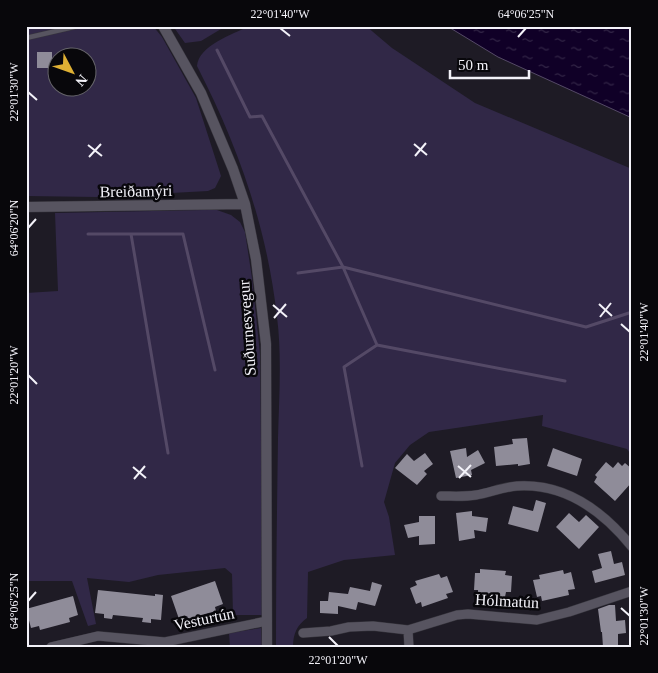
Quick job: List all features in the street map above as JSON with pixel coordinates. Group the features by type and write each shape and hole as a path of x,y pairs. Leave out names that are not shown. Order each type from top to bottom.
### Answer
{"street":[{"name":"Suðurnesvegur","path":"162,26 201,92 233,169 245,204 256,259 266,344 268,647"},
{"name":"Breiðamýri","path":"26,207 245,204"},
{"path":"441,496 474,495 517,486 554,490 578,499 602,514 618,529 632,547"},
{"name":"Hólmatún","path":"303,633 331,632 349,627 373,626 408,630 457,615 468,614 537,620 569,612 632,591"},
{"name":"Vesturtún","path":"51,647 98,636 147,644 165,642 267,621"},
{"path":"408,630 409,647"}],"lane":[{"path":"26,38 78,26"}],"shaded area":[{"path":"26,26 153,26 162,37 196,98 221,176 215,188 208,191 97,197 26,196"},
{"path":"173,26 226,26 201,41 185,43"},
{"path":"249,26 366,26 392,48 475,103 632,169 632,456 627,449 542,426 543,415 429,432 410,445 395,463 384,502 389,517 395,555 344,560 308,572 307,618 296,630 293,647 276,647 280,362 279,332 272,284 266,251 249,188 225,126 197,66 199,59 210,46"},
{"path":"217,210 231,215 240,222 245,232 252,278 260,354 263,615 233,615 232,574 225,568 158,575 129,582 87,578 96,624 88,626 72,581 26,581 26,293 58,291 55,213"},
{"path":"261,628 262,647 230,647 229,633"}],"water":[{"path":"447,26 632,26 632,118 498,57"}],"building":[{"path":"37,52 48,52 48,68 37,68"},
{"path":"527,438 530,464 496,466 494,447 513,444 512,439"},
{"path":"466,448 467,457 478,450 485,463 471,470 472,475 456,478 450,451"},
{"path":"553,448 582,459 577,476 547,466"},
{"path":"425,453 433,464 424,471 427,474 417,485 395,468 407,454 414,461"},
{"path":"606,462 613,468 618,462 622,466 625,463 632,469 632,482 615,501 594,482 597,477 595,475"},
{"path":"536,500 546,503 538,532 508,524 513,506 533,511"},
{"path":"472,511 472,516 488,518 486,532 474,530 475,538 459,541 456,513"},
{"path":"569,513 579,522 586,515 599,527 579,549 556,527"},
{"path":"419,516 435,516 435,544 419,545 419,536 408,538 404,525 419,522"},
{"path":"611,551 614,564 622,562 625,575 595,583 592,571 602,568 598,554"},
{"path":"480,569 506,571 505,575 512,576 511,592 506,592 505,597 478,595 478,590 474,590 475,573 480,573"},
{"path":"563,570 564,574 571,572 575,589 568,590 569,595 542,601 541,596 537,597 533,580 540,579 539,575"},
{"path":"439,574 441,578 447,576 453,592 446,594 448,598 422,607 421,602 416,604 410,588 417,585 415,581"},
{"path":"215,581 223,604 215,607 216,611 189,620 187,616 179,619 171,596"},
{"path":"372,582 382,585 375,606 358,602 356,610 338,606 338,614 320,613 320,601 328,601 329,592 348,594 350,587 370,591"},
{"path":"98,590 155,596 155,594 163,595 161,620 151,619 151,623 142,622 143,618 113,615 112,619 104,618 104,614 95,613"},
{"path":"73,596 78,615 69,618 70,622 40,630 39,626 31,628 26,609"},
{"path":"615,605 616,621 625,620 626,633 618,634 618,647 603,647 598,609"}],"waterway":[{"path":"217,50 250,117 262,116 343,267 377,345 565,381"},
{"path":"88,234 183,234 215,370"},
{"path":"131,234 168,453"},
{"path":"298,273 343,267 586,327 632,312"},
{"path":"362,466 344,367 377,345"}]}
